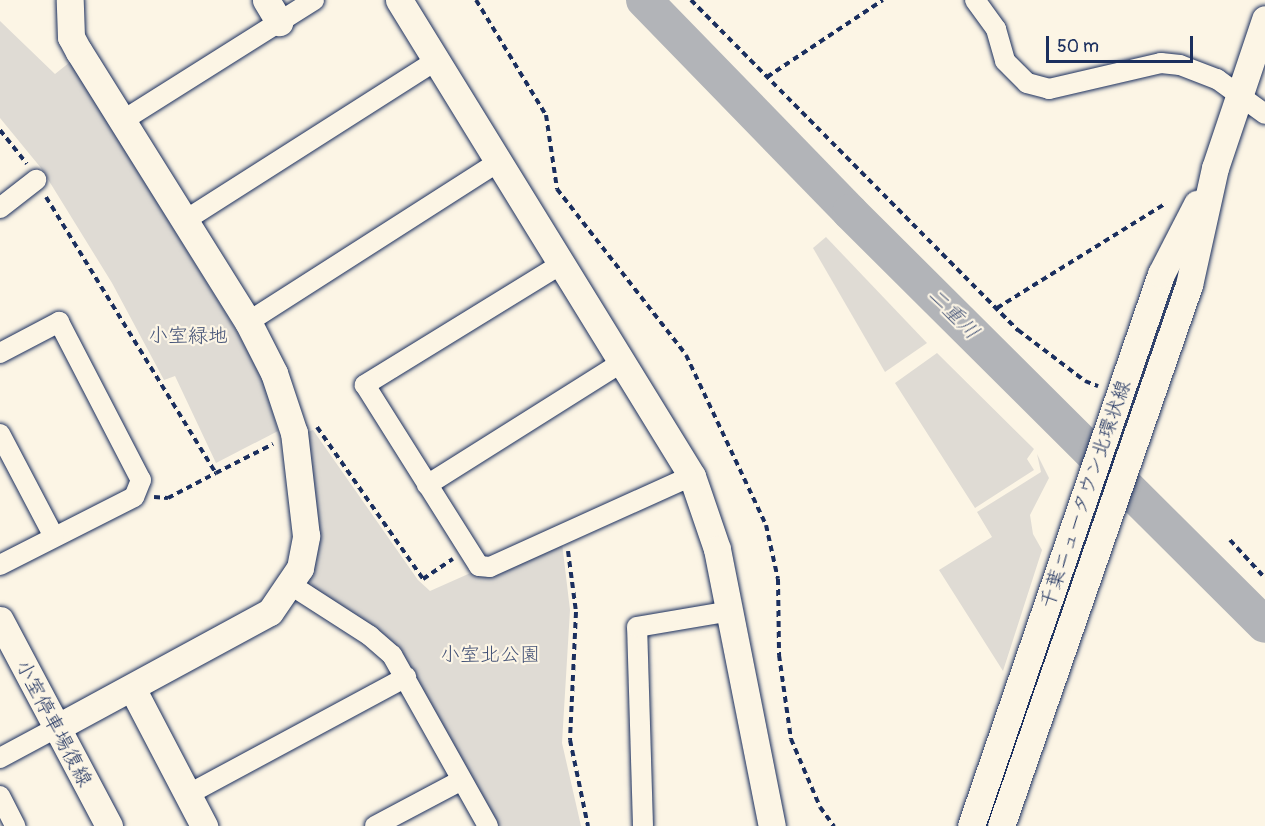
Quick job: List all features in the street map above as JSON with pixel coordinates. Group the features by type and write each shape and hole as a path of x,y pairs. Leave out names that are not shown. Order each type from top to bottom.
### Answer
{"street":[{"path":"0,758 258,620 279,603 291,585 300,568 306,536 294,433 274,373 248,322 71,37 70,0"},
{"path":"122,122 273,11 314,0"},
{"path":"399,0 624,361 692,477 717,549 772,826"},
{"path":"975,0 996,28 1005,61 1027,83 1049,89 1161,63 1203,73 1240,95 1265,114"},
{"name":"千葉ニュータウン北環状線","path":"1001,826 1131,446 1189,285 1215,168 1265,19"},
{"path":"184,221 438,60"},
{"path":"248,322 500,161"},
{"name":"千葉ニュータウン北環状線","path":"971,826 1161,274 1215,168"},
{"path":"0,208 36,180"},
{"path":"563,263 365,385 479,566 490,567 692,477"},
{"path":"0,352 59,322 140,472 140,489 134,497 0,565"},
{"path":"427,485 624,361"},
{"path":"0,434 54,537"},
{"path":"291,585 370,636 392,655 488,826"},
{"path":"643,826 637,627 731,611"},
{"name":"小室停車場復線","path":"0,620 108,826"},
{"path":"187,795 406,677"},
{"path":"132,688 204,826"},
{"path":"375,826 462,780"},
{"path":"0,796 15,826"}],"path":[{"path":"476,0 546,115 556,189 686,355 766,525 778,579 779,655 791,739 820,807 834,826"},
{"path":"691,0 1018,330 1077,375 1104,389"},
{"path":"767,77 883,0"},
{"path":"0,130 19,149 216,473"},
{"path":"997,308 1165,204"},
{"path":"134,497 168,498 314,422 423,579 468,549"},
{"path":"566,533 576,612 570,740 588,826"},
{"path":"1230,540 1265,578"}],"green space":[{"name":"小室緑地","path":"0,21 55,74 70,62 236,330 263,380 278,431 216,463 175,376 164,380 112,283 41,168 0,118"},
{"path":"826,237 927,343 885,372 813,248"},
{"path":"937,353 1034,449 1027,459 1034,470 975,508 895,383"},
{"name":"小室北公園","path":"313,430 418,580 430,591 475,571 495,576 562,543 570,610 562,743 581,826 493,826 411,672 315,590 308,577 305,433"},
{"path":"1037,454 1049,478 1030,515 1033,534 1042,550 1003,671 939,570 992,537 977,512 1041,472"}],"waterway":[{"name":"二重川","path":"644,0 850,212 1265,625"}]}
